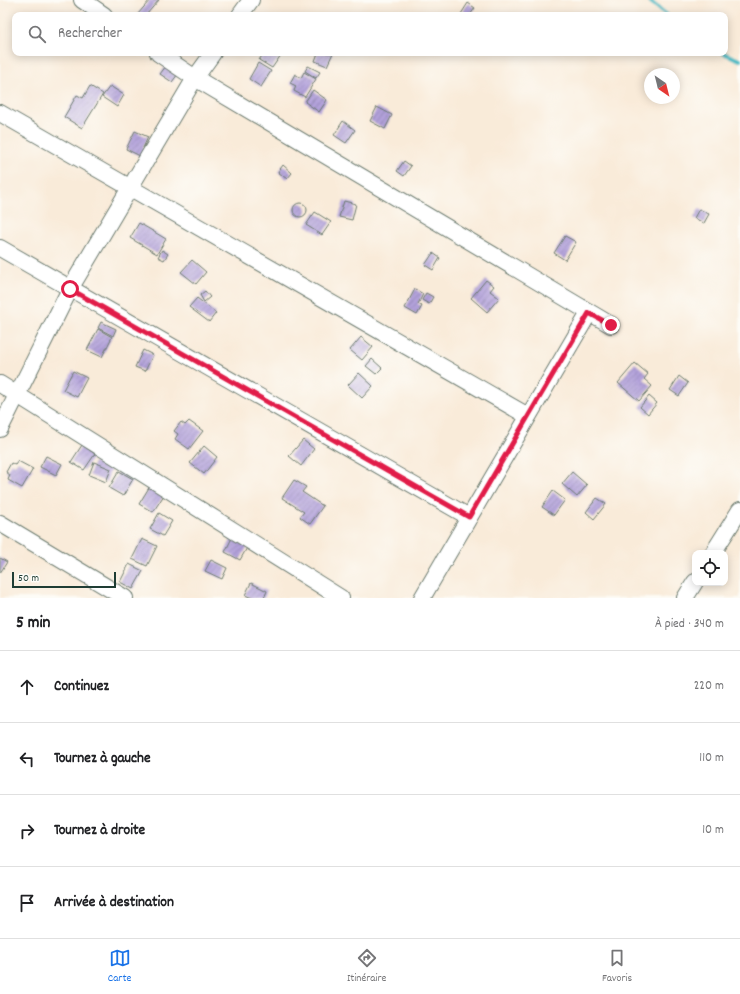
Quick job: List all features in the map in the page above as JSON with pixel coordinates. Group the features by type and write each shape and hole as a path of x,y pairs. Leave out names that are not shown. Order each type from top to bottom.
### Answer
{"street":[{"path":"82,0 100,12"},
{"path":"242,12 251,0"},
{"path":"162,56 195,78 611,325"},
{"path":"0,429 70,289 195,78 211,56"},
{"path":"0,113 528,416"},
{"path":"0,248 469,517"},
{"path":"422,598 589,313"},
{"path":"0,384 341,598"},
{"path":"715,550 740,510"},
{"path":"0,523 125,598"},
{"path":"685,598 692,586"}],"building":[{"path":"150,0 159,0 149,12 140,12"},
{"path":"468,3 475,8 472,12 462,12"},
{"path":"262,56 280,56 272,68 259,60"},
{"path":"317,56 332,56 327,66 315,61"},
{"path":"258,63 271,71 261,87 249,79"},
{"path":"166,66 178,74 172,82 160,74"},
{"path":"308,66 320,72 316,78 305,71"},
{"path":"304,72 316,79 305,97 294,91 296,86 290,83 295,74 301,78"},
{"path":"90,86 103,94 82,128 64,117 77,95 83,98"},
{"path":"110,86 124,95 117,107 102,97"},
{"path":"313,90 327,100 319,112 305,102"},
{"path":"377,107 392,115 385,129 370,121"},
{"path":"343,121 355,130 346,143 334,135"},
{"path":"135,131 148,137 143,148 148,150 144,158 126,149"},
{"path":"404,161 411,166 404,176 397,171"},
{"path":"283,165 292,173 287,179 278,172"},
{"path":"344,201 356,204 352,220 339,217"},
{"path":"297,203 303,203 307,207 307,213 303,217 297,217 293,213 293,207"},
{"path":"699,209 709,214 704,223 694,218"},
{"path":"315,212 331,222 322,235 306,225"},
{"path":"139,223 166,239 157,254 130,238"},
{"path":"565,236 576,242 565,260 554,253"},
{"path":"162,250 168,254 164,260 158,257"},
{"path":"433,253 440,258 433,270 425,265"},
{"path":"192,260 206,272 196,284 181,272"},
{"path":"486,280 494,286 490,291 499,298 487,312 471,298"},
{"path":"415,289 423,294 418,304 422,306 417,315 405,308"},
{"path":"205,291 210,297 204,302 200,295"},
{"path":"426,293 433,297 429,304 422,300"},
{"path":"197,298 216,313 209,322 189,307"},
{"path":"101,322 116,329 113,336 98,328"},
{"path":"98,329 112,337 102,357 87,350"},
{"path":"361,337 373,347 362,360 350,350"},
{"path":"143,350 153,355 145,371 135,367"},
{"path":"372,359 382,368 376,374 366,366"},
{"path":"635,363 648,374 644,379 652,386 639,401 618,383"},
{"path":"73,371 87,378 77,397 63,390"},
{"path":"359,373 373,386 362,398 348,385"},
{"path":"679,376 688,383 679,396 670,390"},
{"path":"649,396 657,403 648,414 640,407"},
{"path":"189,421 203,431 189,449 175,439 178,434 174,431 181,422 185,425"},
{"path":"303,440 314,449 301,466 289,456"},
{"path":"82,445 95,454 84,470 71,462"},
{"path":"204,446 217,457 204,474 190,463"},
{"path":"46,456 62,464 56,475 40,467"},
{"path":"18,461 33,469 22,488 8,480 10,475 6,472 11,463 15,465"},
{"path":"94,462 111,469 106,482 89,475"},
{"path":"119,471 133,479 123,496 109,488"},
{"path":"572,472 587,485 577,497 562,484"},
{"path":"294,480 306,487 302,492 323,506 310,524 300,517 304,512 282,498"},
{"path":"150,486 164,495 153,512 139,504"},
{"path":"553,491 565,500 554,515 542,507"},
{"path":"597,498 606,504 594,519 586,512"},
{"path":"159,513 172,521 163,536 150,529"},
{"path":"232,538 248,546 240,560 225,552"},
{"path":"142,539 157,546 147,566 132,559"},
{"path":"0,558 7,562 0,573"},
{"path":"211,560 227,568 222,579 205,571"},
{"path":"129,564 143,571 133,589 120,582"},
{"path":"251,583 267,591 264,598 252,598 245,595"}],"waterway":[{"path":"648,0 663,12"},
{"path":"728,55 740,60"}],"route":[{"path":"70,289 469,517 589,313 611,325"}]}
